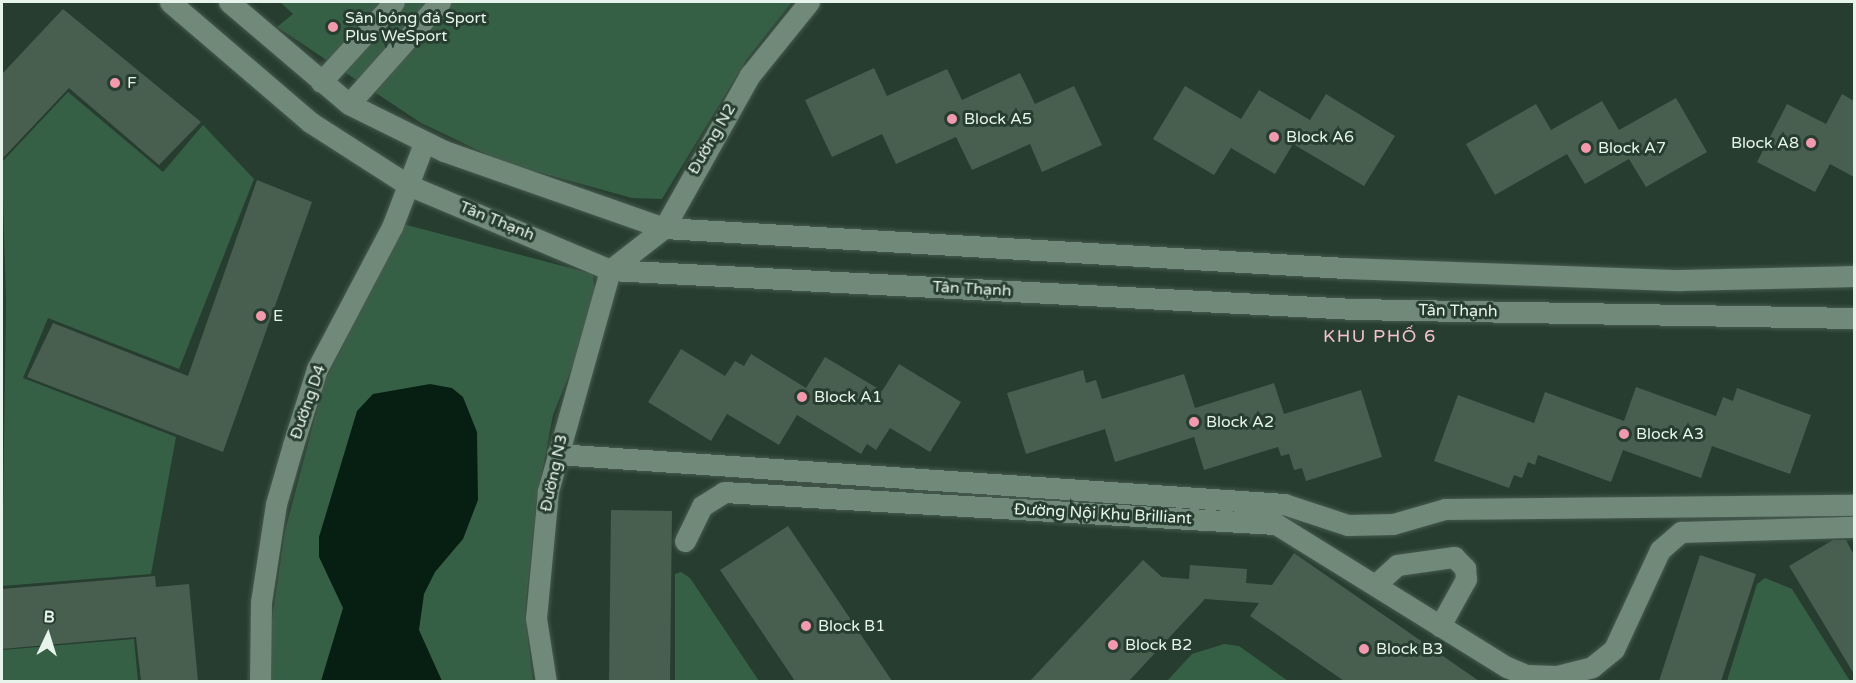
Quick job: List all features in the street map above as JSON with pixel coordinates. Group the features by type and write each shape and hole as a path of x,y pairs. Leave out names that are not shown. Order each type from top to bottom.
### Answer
{"street":[{"name":"Tân Thạnh","path":"170,2 310,122 408,185 610,270 1353,309 1854,318"},
{"path":"229,2 349,104 424,143 664,228 1346,268 1680,280 1854,276"},
{"path":"321,82 393,2"},
{"path":"349,104 440,2"},
{"name":"Đường N2","path":"610,270 664,228 750,75 809,2"},
{"name":"Đường D4","path":"260,681 261,602 276,504 293,445 317,369 408,185 424,143"},
{"name":"Đường N3","path":"546,681 539,648 538,577 557,454 610,270"},
{"path":"557,454 1284,504 1348,525 1394,524 1445,509 1854,505"},
{"name":"Đường Nội Khu Brilliant","path":"685,541 702,506 724,492 1276,524 1526,681"},
{"path":"1604,681 1614,649 1660,550 1681,532 1854,527"},
{"path":"1375,585 1397,564 1454,557 1465,568 1466,579 1440,626"},
{"name":"Đường Nội Khu Brilliant","path":"1507,667 1545,679 1586,677 1614,649"}],"shaded area":[{"path":"280,2 792,2 747,59 662,199 632,198 505,163 421,123 277,27 293,14"},
{"path":"68,92 163,172 203,125 254,179 179,369 48,318 23,378 176,437 151,574 2,586 6,301 2,162"},
{"path":"403,224 593,274 595,292 586,332 553,415 536,504 525,614 533,681 263,682 285,531 324,383"},
{"path":"430,384 452,388 463,397 477,432 478,500 463,539 435,572 424,594 419,630 442,681 321,681 343,608 319,557 319,537 357,411 373,394"},
{"path":"681,572 690,578 759,681 675,681 675,574"},
{"path":"1765,578 1792,589 1850,681 1727,681 1757,584"},
{"path":"134,639 138,681 2,681 2,650"},
{"path":"1224,644 1239,646 1288,681 1167,681 1192,654"}],"building":[{"name":"F","path":"63,9 201,122 159,165 69,88 2,159 2,74"},
{"name":"Block A5","path":"874,68 887,96 947,69 962,100 1020,73 1035,104 1074,86 1102,145 1042,172 1030,144 972,170 956,137 896,164 882,134 832,157 805,100"},
{"name":"Block A6","path":"1185,86 1241,119 1259,90 1310,120 1326,94 1395,136 1364,186 1293,144 1275,174 1231,148 1214,175 1153,139"},
{"name":"Block A8","path":"1842,94 1854,101 1854,177 1830,164 1815,192 1757,162 1787,104 1826,124"},
{"name":"Block A7","path":"1676,98 1707,152 1646,187 1629,159 1585,184 1567,154 1495,195 1466,144 1536,104 1551,130 1602,101 1619,130"},
{"name":"E","path":"257,180 312,202 223,452 27,377 53,323 188,376"},
{"name":"Block A1","path":"681,349 725,376 735,361 744,366 751,354 806,388 825,357 882,391 899,364 961,402 930,452 890,428 876,450 867,444 861,454 797,415 779,445 727,414 711,441 648,402"},
{"name":"Block A2","path":"1083,370 1086,383 1096,380 1102,399 1184,374 1195,408 1274,383 1284,414 1361,390 1382,457 1306,481 1302,468 1294,470 1289,454 1281,456 1278,447 1204,470 1194,437 1115,462 1105,429 1026,454 1007,393"},
{"name":"Block A3","path":"1636,387 1716,416 1723,397 1733,401 1737,388 1811,415 1790,474 1712,446 1701,478 1623,450 1611,482 1538,455 1535,465 1528,462 1522,478 1514,475 1509,488 1434,461 1458,395 1534,423 1545,392 1624,421"},
{"path":"611,510 672,511 670,681 609,681"},
{"name":"Block B1","path":"788,526 892,681 795,681 720,570"},
{"path":"1833,540 1846,540 1854,555 1854,674 1789,566"},
{"path":"1294,553 1479,681 1344,681 1250,616 1259,603 1205,599 1129,681 1030,681 1143,560 1162,577 1189,579 1190,565 1247,569 1246,583 1272,585"},
{"path":"1700,555 1756,574 1721,681 1659,681"},
{"path":"155,576 156,587 189,584 198,681 141,681 136,637 2,649 2,589"}],"place":[{"name":"Sân bóng đá Sport Plus WeSport","path":"333,27"},
{"name":"F","path":"115,83"},
{"name":"Block A5","path":"952,119"},
{"name":"Block A6","path":"1274,137"},
{"name":"Block A8","path":"1811,143"},
{"name":"Block A7","path":"1586,148"},
{"name":"E","path":"261,316"},
{"name":"Block A1","path":"802,397"},
{"name":"Block A2","path":"1194,422"},
{"name":"Block A3","path":"1624,434"},
{"name":"Block B1","path":"806,626"},
{"name":"Block B2","path":"1113,645"},
{"name":"Block B3","path":"1364,649"}],"district":[{"name":"KHU PHỐ 6","path":"1380,336"}]}
